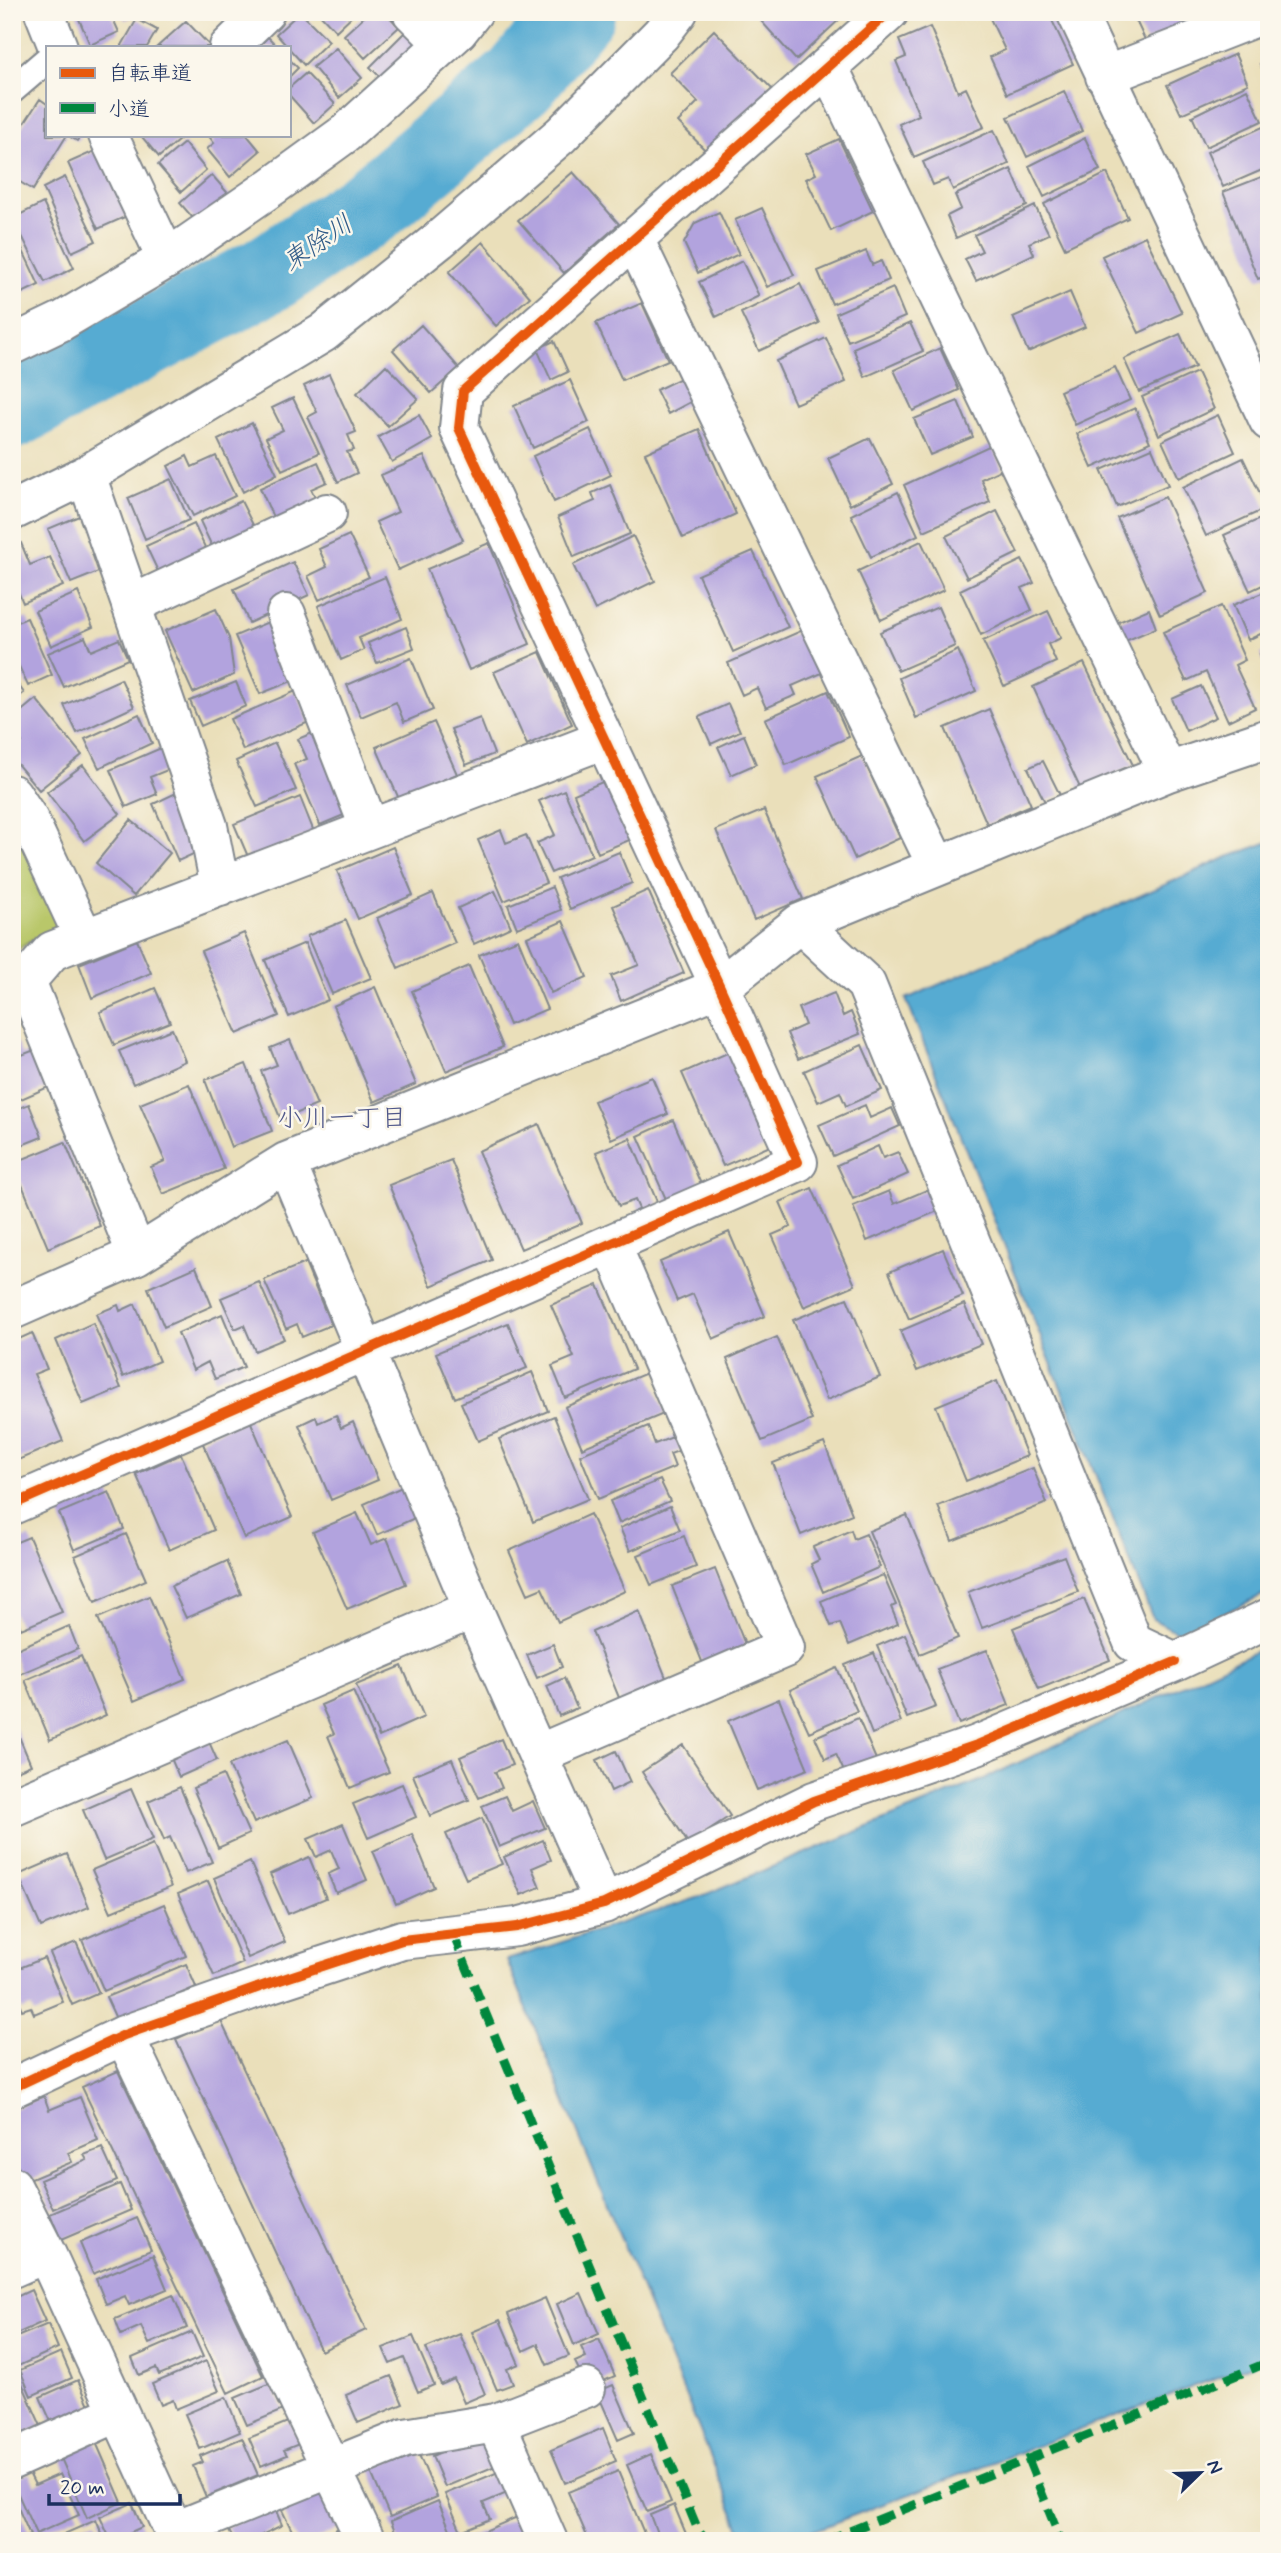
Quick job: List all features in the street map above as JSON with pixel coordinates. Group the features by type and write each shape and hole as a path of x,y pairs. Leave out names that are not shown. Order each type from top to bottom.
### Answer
{"street":[{"path":"44,12 58,46"},
{"path":"230,46 265,12"},
{"path":"412,12 443,44"},
{"path":"12,345 62,321 167,259 346,132 443,44 474,12"},
{"path":"12,511 86,475 323,333 439,240 561,135 661,34 678,12"},
{"path":"12,1505 797,1162 720,987 459,428 463,391 889,12"},
{"path":"1076,12 1105,76 1256,369 1269,421"},
{"path":"1105,76 1269,12"},
{"path":"828,66 1168,772"},
{"path":"108,136 167,259"},
{"path":"634,239 937,866"},
{"path":"86,475 208,826 220,887"},
{"path":"131,605 327,513"},
{"path":"286,614 370,829"},
{"path":"12,1310 137,1255 286,1162 720,987 800,923 1168,772 1269,738"},
{"path":"137,1255 19,984 52,951 605,739"},
{"path":"12,794 29,820 84,938"},
{"path":"800,923 866,984 1133,1642 1175,1662"},
{"path":"286,1162 473,1609 604,1904"},
{"path":"538,1754 785,1648 611,1244"},
{"path":"12,1807 473,1609"},
{"path":"12,2088 124,2035 402,1940 517,1927 604,1904 814,1801 977,1745 1175,1662 1269,1618"},
{"path":"124,2035 366,2541"},
{"path":"12,2186 46,2253 175,2536 331,2466 405,2438 496,2423 586,2388"},
{"path":"12,2269 46,2253"},
{"path":"12,2460 119,2412"},
{"path":"496,2423 548,2541"}],"lane":[{"path":"12,90 46,62"}],"green space":[{"path":"12,820 61,925 21,947 12,955"}],"water":[{"path":"1269,842 1269,1592 1180,1634 1153,1619 906,999 1228,857"},
{"path":"1269,1645 1269,2351 1253,2364 786,2541 745,2541 507,1960 697,1898 982,1780"}],"building":[{"path":"76,12 110,12 119,32 90,45"},
{"path":"122,12 146,12 125,20"},
{"path":"300,12 329,41 304,65 290,46 276,34"},
{"path":"318,12 356,12 336,31"},
{"path":"369,12 385,12 399,27 365,58 344,35"},
{"path":"753,12 836,12 841,18 796,60"},
{"path":"987,12 1048,12 1073,64 1007,94 990,57 1005,50"},
{"path":"1132,12 1207,12 1146,42"},
{"path":"137,19 157,30 148,46 122,46"},
{"path":"186,21 210,46 158,46"},
{"path":"930,27 958,92 966,88 984,127 914,157 899,124 919,115 896,61 906,57 899,40"},
{"path":"714,30 775,92 710,155 678,122 698,102 670,73"},
{"path":"405,32 420,47 385,82 370,67"},
{"path":"268,37 277,46 259,46"},
{"path":"12,48 21,67 12,71"},
{"path":"336,48 362,78 339,98 313,67"},
{"path":"1235,54 1248,84 1181,114 1167,85"},
{"path":"290,60 298,68 290,76"},
{"path":"1269,60 1269,84 1260,64"},
{"path":"306,73 335,104 314,123 290,96 290,87"},
{"path":"1247,89 1262,121 1206,147 1192,116"},
{"path":"1064,91 1082,131 1027,157 1008,117"},
{"path":"40,99 46,103 46,136 66,136 33,190 12,177 12,168 18,159 12,156 12,142"},
{"path":"1265,126 1269,133 1269,167 1223,187 1207,152"},
{"path":"994,130 1009,164 953,190 948,179 933,185 923,162"},
{"path":"144,136 184,136 159,157"},
{"path":"209,136 248,136 260,151 230,177 207,149 214,143"},
{"path":"1085,138 1100,170 1044,197 1029,166"},
{"path":"839,139 873,211 831,231 806,179 816,174 806,154"},
{"path":"184,143 206,170 181,192 158,165"},
{"path":"97,150 127,216 98,229 68,163"},
{"path":"1011,169 1027,206 956,238 947,216 961,209 955,195"},
{"path":"573,172 619,224 564,273 518,220"},
{"path":"1107,173 1128,218 1065,248 1044,204"},
{"path":"1269,174 1269,275 1258,279 1223,192"},
{"path":"212,175 231,197 199,225 180,203"},
{"path":"65,177 96,241 72,252 43,188"},
{"path":"43,203 74,268 45,282 13,218"},
{"path":"1035,206 1049,234 1029,243 1034,254 976,281 965,259 982,251 974,235"},
{"path":"762,208 794,275 767,287 735,220"},
{"path":"719,212 739,254 698,273 684,243 695,223"},
{"path":"12,227 39,285 12,298"},
{"path":"1145,236 1182,313 1139,333 1102,256"},
{"path":"483,242 530,297 496,326 449,272"},
{"path":"866,251 872,265 881,261 889,280 832,304 818,271"},
{"path":"742,261 759,296 716,317 699,282"},
{"path":"800,284 819,323 759,351 741,313"},
{"path":"893,288 905,317 848,341 836,313"},
{"path":"1070,292 1085,327 1028,352 1013,317"},
{"path":"642,303 668,360 622,380 596,323"},
{"path":"910,323 923,351 865,377 853,348"},
{"path":"421,325 459,368 431,393 393,350"},
{"path":"1180,334 1195,367 1139,392 1124,359"},
{"path":"826,338 846,382 795,404 776,361"},
{"path":"554,341 568,372 551,380 537,349"},
{"path":"940,348 959,390 913,411 894,370"},
{"path":"386,365 418,399 388,426 357,393"},
{"path":"1115,367 1130,400 1075,425 1060,391"},
{"path":"1197,372 1214,409 1159,435 1142,397"},
{"path":"329,374 356,432 348,435 354,450 347,452 357,473 338,482 308,417 317,412 304,386"},
{"path":"687,375 698,398 668,414 656,390"},
{"path":"570,380 589,422 533,448 514,406"},
{"path":"293,398 319,453 282,470 266,438 283,430 272,408"},
{"path":"958,401 973,437 930,455 914,419"},
{"path":"1135,408 1150,442 1092,468 1077,434"},
{"path":"419,415 432,439 392,462 378,437"},
{"path":"1218,415 1235,452 1179,478 1162,441"},
{"path":"252,423 277,474 243,492 218,440"},
{"path":"590,429 611,475 554,502 533,456"},
{"path":"699,429 736,514 683,538 645,453"},
{"path":"870,438 893,484 850,505 828,458"},
{"path":"991,445 1002,469 981,479 990,502 924,531 904,485"},
{"path":"1152,448 1168,485 1117,507 1101,470"},
{"path":"187,456 192,467 216,456 235,496 193,516 168,466"},
{"path":"424,456 463,540 398,570 376,522 398,512 381,475"},
{"path":"1243,458 1267,508 1206,536 1183,487"},
{"path":"318,462 327,482 311,489 319,505 276,524 260,488"},
{"path":"171,479 189,520 145,539 128,498"},
{"path":"610,485 630,534 574,557 558,517 595,501 592,493"},
{"path":"898,492 918,535 871,557 851,515"},
{"path":"1165,497 1208,593 1160,615 1117,518"},
{"path":"241,501 259,537 217,557 200,521"},
{"path":"997,511 1018,553 967,578 946,536"},
{"path":"1269,515 1269,582 1250,591 1224,535"},
{"path":"79,516 101,571 71,583 48,529"},
{"path":"194,524 211,560 163,582 146,546"},
{"path":"349,535 369,577 319,600 308,576 327,567 319,549"},
{"path":"633,536 655,581 595,610 573,565"},
{"path":"921,541 944,590 881,620 858,571"},
{"path":"21,543 30,565 50,557 63,586 23,603 12,577 12,546"},
{"path":"489,543 530,644 469,670 427,569"},
{"path":"753,551 788,627 733,652 698,575"},
{"path":"1022,560 1034,583 1022,588 1032,610 981,635 960,590"},
{"path":"293,562 309,595 249,623 234,589"},
{"path":"385,577 402,619 359,638 364,650 341,660 318,606"},
{"path":"1269,590 1269,630 1248,640 1233,605"},
{"path":"78,592 93,627 51,646 35,611"},
{"path":"1221,606 1245,660 1235,665 1255,708 1228,721 1206,672 1186,681 1163,632"},
{"path":"938,607 955,646 898,671 880,632"},
{"path":"216,609 229,638 234,675 193,693 165,631"},
{"path":"1149,609 1156,628 1123,642 1116,623"},
{"path":"1048,611 1061,638 1048,644 1056,662 1004,686 983,641"},
{"path":"27,618 52,675 28,686 12,651 12,624"},
{"path":"273,620 297,679 260,694 235,636"},
{"path":"406,627 414,648 377,663 368,643"},
{"path":"803,630 822,673 792,686 796,695 766,708 757,688 742,695 728,663"},
{"path":"85,637 91,651 119,639 128,659 64,687 48,653"},
{"path":"958,650 976,691 916,718 899,678"},
{"path":"1269,651 1269,675 1260,654"},
{"path":"540,652 572,724 527,745 494,672"},
{"path":"411,658 433,710 404,722 396,702 361,717 347,685"},
{"path":"1084,663 1133,765 1081,790 1033,687"},
{"path":"12,676 24,693 12,701"},
{"path":"121,679 134,707 77,733 64,705"},
{"path":"236,682 246,706 201,726 190,701"},
{"path":"1201,686 1216,717 1186,731 1172,699"},
{"path":"296,691 309,722 243,750 230,719"},
{"path":"828,691 849,737 786,765 765,719"},
{"path":"36,699 82,755 39,790 12,758 12,750 22,742 12,729 12,719"},
{"path":"728,704 740,731 711,744 699,717"},
{"path":"989,709 1031,805 987,824 945,728"},
{"path":"139,714 152,743 99,768 85,739"},
{"path":"480,718 494,754 466,765 451,729"},
{"path":"434,722 457,774 399,799 376,747"},
{"path":"317,731 351,812 320,825 294,764 307,759 298,739"},
{"path":"744,735 756,764 731,775 718,747"},
{"path":"275,743 296,790 257,807 236,761"},
{"path":"161,748 170,769 150,777 157,794 126,807 110,770"},
{"path":"862,756 900,838 855,859 817,776"},
{"path":"1043,761 1060,795 1045,802 1028,768"},
{"path":"83,765 120,814 84,841 47,792"},
{"path":"607,780 632,839 598,853 574,794"},
{"path":"564,790 592,855 551,873 537,843 555,835 539,801"},
{"path":"176,793 202,850 178,861 153,804"},
{"path":"300,797 314,832 249,859 234,824"},
{"path":"764,810 803,899 754,920 716,830"},
{"path":"131,820 170,853 134,896 96,863"},
{"path":"501,830 506,843 526,835 546,883 504,901 478,840"},
{"path":"393,847 413,895 358,919 337,871"},
{"path":"619,852 632,883 570,909 557,878"},
{"path":"552,887 561,910 517,928 508,905"},
{"path":"648,890 684,973 621,1001 611,976 639,965 613,906"},
{"path":"495,891 511,927 474,944 458,908"},
{"path":"433,893 455,943 398,968 377,918"},
{"path":"346,920 371,978 332,994 307,936"},
{"path":"563,921 587,977 551,993 527,937"},
{"path":"244,933 279,1016 237,1034 201,951"},
{"path":"518,939 547,1009 509,1025 479,955"},
{"path":"137,940 151,973 92,998 79,964"},
{"path":"305,943 328,1000 289,1017 265,960"},
{"path":"469,966 503,1047 446,1071 412,991"},
{"path":"375,987 416,1084 374,1102 333,1006"},
{"path":"155,988 170,1022 114,1045 100,1012"},
{"path":"834,993 843,1016 851,1012 860,1034 798,1059 787,1033 805,1025 798,1008"},
{"path":"172,1029 185,1061 133,1084 119,1051"},
{"path":"14,1037 22,1055 37,1049 53,1085 12,1103 12,1038"},
{"path":"290,1040 317,1105 281,1120 261,1071 277,1065 270,1048"},
{"path":"862,1045 882,1090 846,1106 840,1092 818,1102 804,1071"},
{"path":"734,1050 775,1144 723,1166 682,1073"},
{"path":"246,1064 272,1131 231,1147 205,1080"},
{"path":"652,1077 668,1114 611,1139 594,1101"},
{"path":"189,1084 224,1169 163,1194 151,1167 165,1161 140,1104"},
{"path":"29,1104 42,1137 12,1149 12,1111"},
{"path":"865,1105 870,1118 892,1108 900,1126 833,1156 819,1125"},
{"path":"673,1120 704,1191 669,1206 638,1136"},
{"path":"539,1124 582,1223 521,1249 478,1151"},
{"path":"630,1138 658,1204 640,1211 635,1200 619,1206 596,1152"},
{"path":"65,1142 100,1226 48,1248 13,1163"},
{"path":"878,1146 883,1158 898,1152 908,1174 853,1199 837,1165"},
{"path":"451,1160 492,1260 431,1286 389,1185"},
{"path":"812,1188 855,1285 804,1307 772,1235 791,1227 780,1202"},
{"path":"929,1189 938,1211 867,1241 853,1206 889,1191 894,1204"},
{"path":"729,1232 765,1316 713,1339 693,1294 677,1301 660,1262"},
{"path":"943,1249 963,1296 909,1319 889,1272"},
{"path":"305,1263 331,1325 302,1337 297,1324 286,1329 264,1280"},
{"path":"196,1267 212,1306 164,1327 148,1288"},
{"path":"259,1282 284,1339 255,1351 244,1325 235,1329 221,1298"},
{"path":"598,1285 634,1369 565,1398 552,1366 574,1357 551,1305"},
{"path":"847,1298 880,1377 827,1400 793,1320"},
{"path":"135,1304 159,1361 123,1377 96,1314 118,1305 120,1311"},
{"path":"964,1304 981,1344 917,1371 900,1331"},
{"path":"222,1314 244,1367 215,1379 208,1362 193,1370 178,1333"},
{"path":"93,1323 121,1388 83,1404 56,1340"},
{"path":"508,1323 527,1368 455,1398 436,1353"},
{"path":"32,1333 47,1369 34,1374 63,1441 18,1460 12,1447 12,1342"},
{"path":"777,1337 812,1420 762,1441 727,1359"},
{"path":"532,1372 548,1411 478,1441 461,1403"},
{"path":"649,1372 666,1413 582,1448 565,1407"},
{"path":"997,1381 1027,1456 966,1481 936,1406"},
{"path":"336,1415 341,1428 353,1422 378,1480 331,1500 299,1425 316,1417 318,1423"},
{"path":"554,1416 588,1499 533,1522 499,1439"},
{"path":"249,1418 292,1517 244,1538 201,1439"},
{"path":"648,1426 655,1444 675,1436 681,1450 670,1454 675,1467 598,1499 580,1455"},
{"path":"824,1443 852,1514 801,1535 773,1463"},
{"path":"181,1454 214,1530 169,1550 136,1474"},
{"path":"1033,1468 1047,1503 952,1541 938,1506"},
{"path":"660,1480 670,1501 619,1523 610,1501"},
{"path":"404,1486 417,1517 377,1535 364,1504"},
{"path":"109,1492 124,1529 74,1550 59,1513"},
{"path":"670,1506 680,1530 630,1551 620,1528"},
{"path":"357,1513 371,1545 387,1538 406,1584 347,1609 313,1532"},
{"path":"590,1514 625,1591 558,1622 542,1588 528,1594 509,1551"},
{"path":"907,1515 958,1638 920,1654 869,1531"},
{"path":"851,1530 854,1539 866,1534 880,1567 823,1592 811,1564 819,1560 813,1547"},
{"path":"126,1534 146,1580 95,1602 75,1556"},
{"path":"684,1536 696,1567 651,1585 638,1555"},
{"path":"29,1537 62,1612 21,1629 12,1609 12,1544"},
{"path":"1064,1556 1078,1592 982,1628 968,1592"},
{"path":"227,1561 241,1594 186,1618 171,1586"},
{"path":"715,1569 746,1647 703,1664 672,1586"},
{"path":"883,1575 896,1605 891,1607 898,1624 849,1645 840,1623 831,1626 821,1601"},
{"path":"149,1596 185,1679 134,1701 98,1618"},
{"path":"1084,1599 1110,1660 1039,1689 1013,1628"},
{"path":"639,1611 669,1685 622,1705 592,1632"},
{"path":"69,1626 78,1649 20,1674 12,1651"},
{"path":"905,1634 936,1707 907,1718 877,1646"},
{"path":"553,1644 562,1667 537,1678 527,1655"},
{"path":"987,1650 1009,1705 959,1724 937,1669"},
{"path":"874,1653 901,1722 872,1734 845,1665"},
{"path":"81,1656 106,1715 50,1740 25,1680"},
{"path":"402,1666 424,1717 379,1737 356,1685"},
{"path":"837,1668 857,1711 809,1732 790,1690"},
{"path":"564,1678 577,1708 559,1716 547,1686"},
{"path":"353,1691 389,1772 350,1788 328,1736 334,1734 321,1705"},
{"path":"779,1699 808,1769 757,1790 728,1721"},
{"path":"858,1718 878,1764 847,1778 836,1754 825,1759 815,1737"},
{"path":"12,1720 31,1765 12,1773"},
{"path":"206,1735 217,1760 179,1777 168,1751"},
{"path":"501,1739 512,1765 495,1772 502,1788 479,1798 460,1757"},
{"path":"288,1740 313,1798 254,1823 229,1765"},
{"path":"683,1745 730,1816 688,1843 642,1772"},
{"path":"616,1751 630,1782 611,1791 597,1760"},
{"path":"452,1759 469,1800 430,1816 413,1775"},
{"path":"223,1775 249,1834 218,1848 193,1788"},
{"path":"402,1784 416,1817 368,1838 353,1804"},
{"path":"180,1787 212,1862 186,1873 170,1837 164,1840 148,1801"},
{"path":"131,1789 153,1839 104,1860 83,1810"},
{"path":"505,1796 512,1811 533,1801 545,1828 499,1847 482,1806"},
{"path":"482,1818 502,1864 466,1879 446,1834"},
{"path":"343,1824 367,1880 336,1893 328,1874 339,1869 331,1850 316,1857 308,1839"},
{"path":"412,1834 434,1887 396,1904 373,1851"},
{"path":"543,1840 551,1860 532,1868 540,1887 521,1895 504,1857"},
{"path":"153,1844 171,1887 111,1912 92,1870"},
{"path":"67,1854 89,1907 41,1927 18,1875"},
{"path":"309,1857 326,1898 288,1914 270,1874"},
{"path":"250,1862 285,1942 248,1958 214,1878"},
{"path":"208,1881 243,1963 214,1976 178,1894"},
{"path":"164,1904 186,1956 104,1991 82,1940"},
{"path":"76,1942 99,1993 72,2005 50,1953"},
{"path":"44,1958 63,2002 34,2014 31,2007 22,2010 12,1987 12,1971"},
{"path":"186,1964 196,1987 117,2021 106,1997"},
{"path":"220,2019 366,2330 321,2351 176,2039"},
{"path":"118,2071 263,2376 228,2393 82,2087"},
{"path":"44,2096 49,2110 80,2097 98,2140 68,2153 72,2162 22,2183 12,2160 12,2110"},
{"path":"102,2148 117,2181 53,2209 40,2180 87,2160 84,2155"},
{"path":"120,2184 131,2210 61,2240 50,2214"},
{"path":"137,2218 151,2250 93,2274 80,2243"},
{"path":"153,2255 167,2289 129,2305 125,2296 106,2304 96,2279"},
{"path":"31,2290 45,2321 12,2336 12,2299"},
{"path":"581,2293 599,2334 574,2345 557,2304"},
{"path":"173,2295 187,2328 149,2344 141,2326 121,2335 115,2319"},
{"path":"545,2298 569,2356 547,2365 538,2344 523,2351 508,2314"},
{"path":"500,2320 519,2364 507,2369 513,2384 497,2390 472,2332"},
{"path":"48,2324 58,2348 16,2367 12,2359 12,2339"},
{"path":"192,2332 203,2357 159,2375 156,2368 139,2375 132,2358"},
{"path":"460,2334 485,2394 464,2403 454,2379 441,2385 426,2348"},
{"path":"413,2336 434,2385 418,2392 404,2358 390,2364 383,2348"},
{"path":"599,2339 615,2376 597,2384 590,2368 580,2372 575,2362 586,2357 581,2347"},
{"path":"61,2352 72,2378 31,2396 20,2370"},
{"path":"206,2361 219,2391 176,2409 173,2400 161,2405 152,2384"},
{"path":"17,2372 41,2426 24,2434 12,2408 12,2374"},
{"path":"391,2376 403,2404 358,2423 346,2395"},
{"path":"78,2380 90,2407 52,2424 40,2397"},
{"path":"271,2383 283,2410 247,2425 235,2398"},
{"path":"613,2385 634,2433 618,2440 597,2392"},
{"path":"226,2397 240,2432 200,2449 185,2414"},
{"path":"12,2413 21,2433 12,2437"},
{"path":"290,2421 299,2444 284,2450 287,2455 261,2466 249,2438"},
{"path":"603,2428 616,2461 565,2483 551,2450"},
{"path":"480,2435 484,2445 491,2442 500,2464 445,2487 432,2456"},
{"path":"242,2438 258,2475 206,2497 193,2466 203,2462 200,2456"},
{"path":"95,2440 122,2502 87,2518 60,2456"},
{"path":"417,2450 437,2497 390,2517 370,2470"},
{"path":"651,2454 671,2502 647,2512 627,2465"},
{"path":"503,2470 512,2491 483,2503 490,2519 461,2531 445,2494"},
{"path":"618,2471 644,2533 625,2541 589,2541 568,2492"},
{"path":"29,2473 35,2485 60,2474 79,2515 36,2534 12,2481"},
{"path":"321,2481 343,2526 313,2541 297,2541 278,2502"},
{"path":"12,2494 30,2535 17,2541 12,2541"},
{"path":"438,2501 455,2541 399,2541 391,2521"},
{"path":"132,2503 142,2527 111,2541 100,2517"},
{"path":"273,2504 282,2525 250,2541 234,2541 227,2527"},
{"path":"674,2505 689,2541 660,2541 650,2515"},
{"path":"522,2515 533,2541 466,2541 466,2539"},
{"path":"96,2520 105,2541 67,2541 64,2534"}],"waterway":[{"name":"東除川","path":"12,410 273,271 372,205 520,80 576,12"}],"marked path":[{"path":"453,1934 698,2530 706,2541"},
{"path":"825,2541 1269,2362"},
{"path":"1028,2459 1061,2541"}],"cycle path":[{"path":"12,1505 798,1162 720,987 459,428 463,391 889,12"},
{"path":"12,2088 124,2035 402,1940 517,1927 604,1904 814,1801 977,1745 1175,1662"}],"district":[{"name":"小川一丁目","path":"342,1117"}]}
